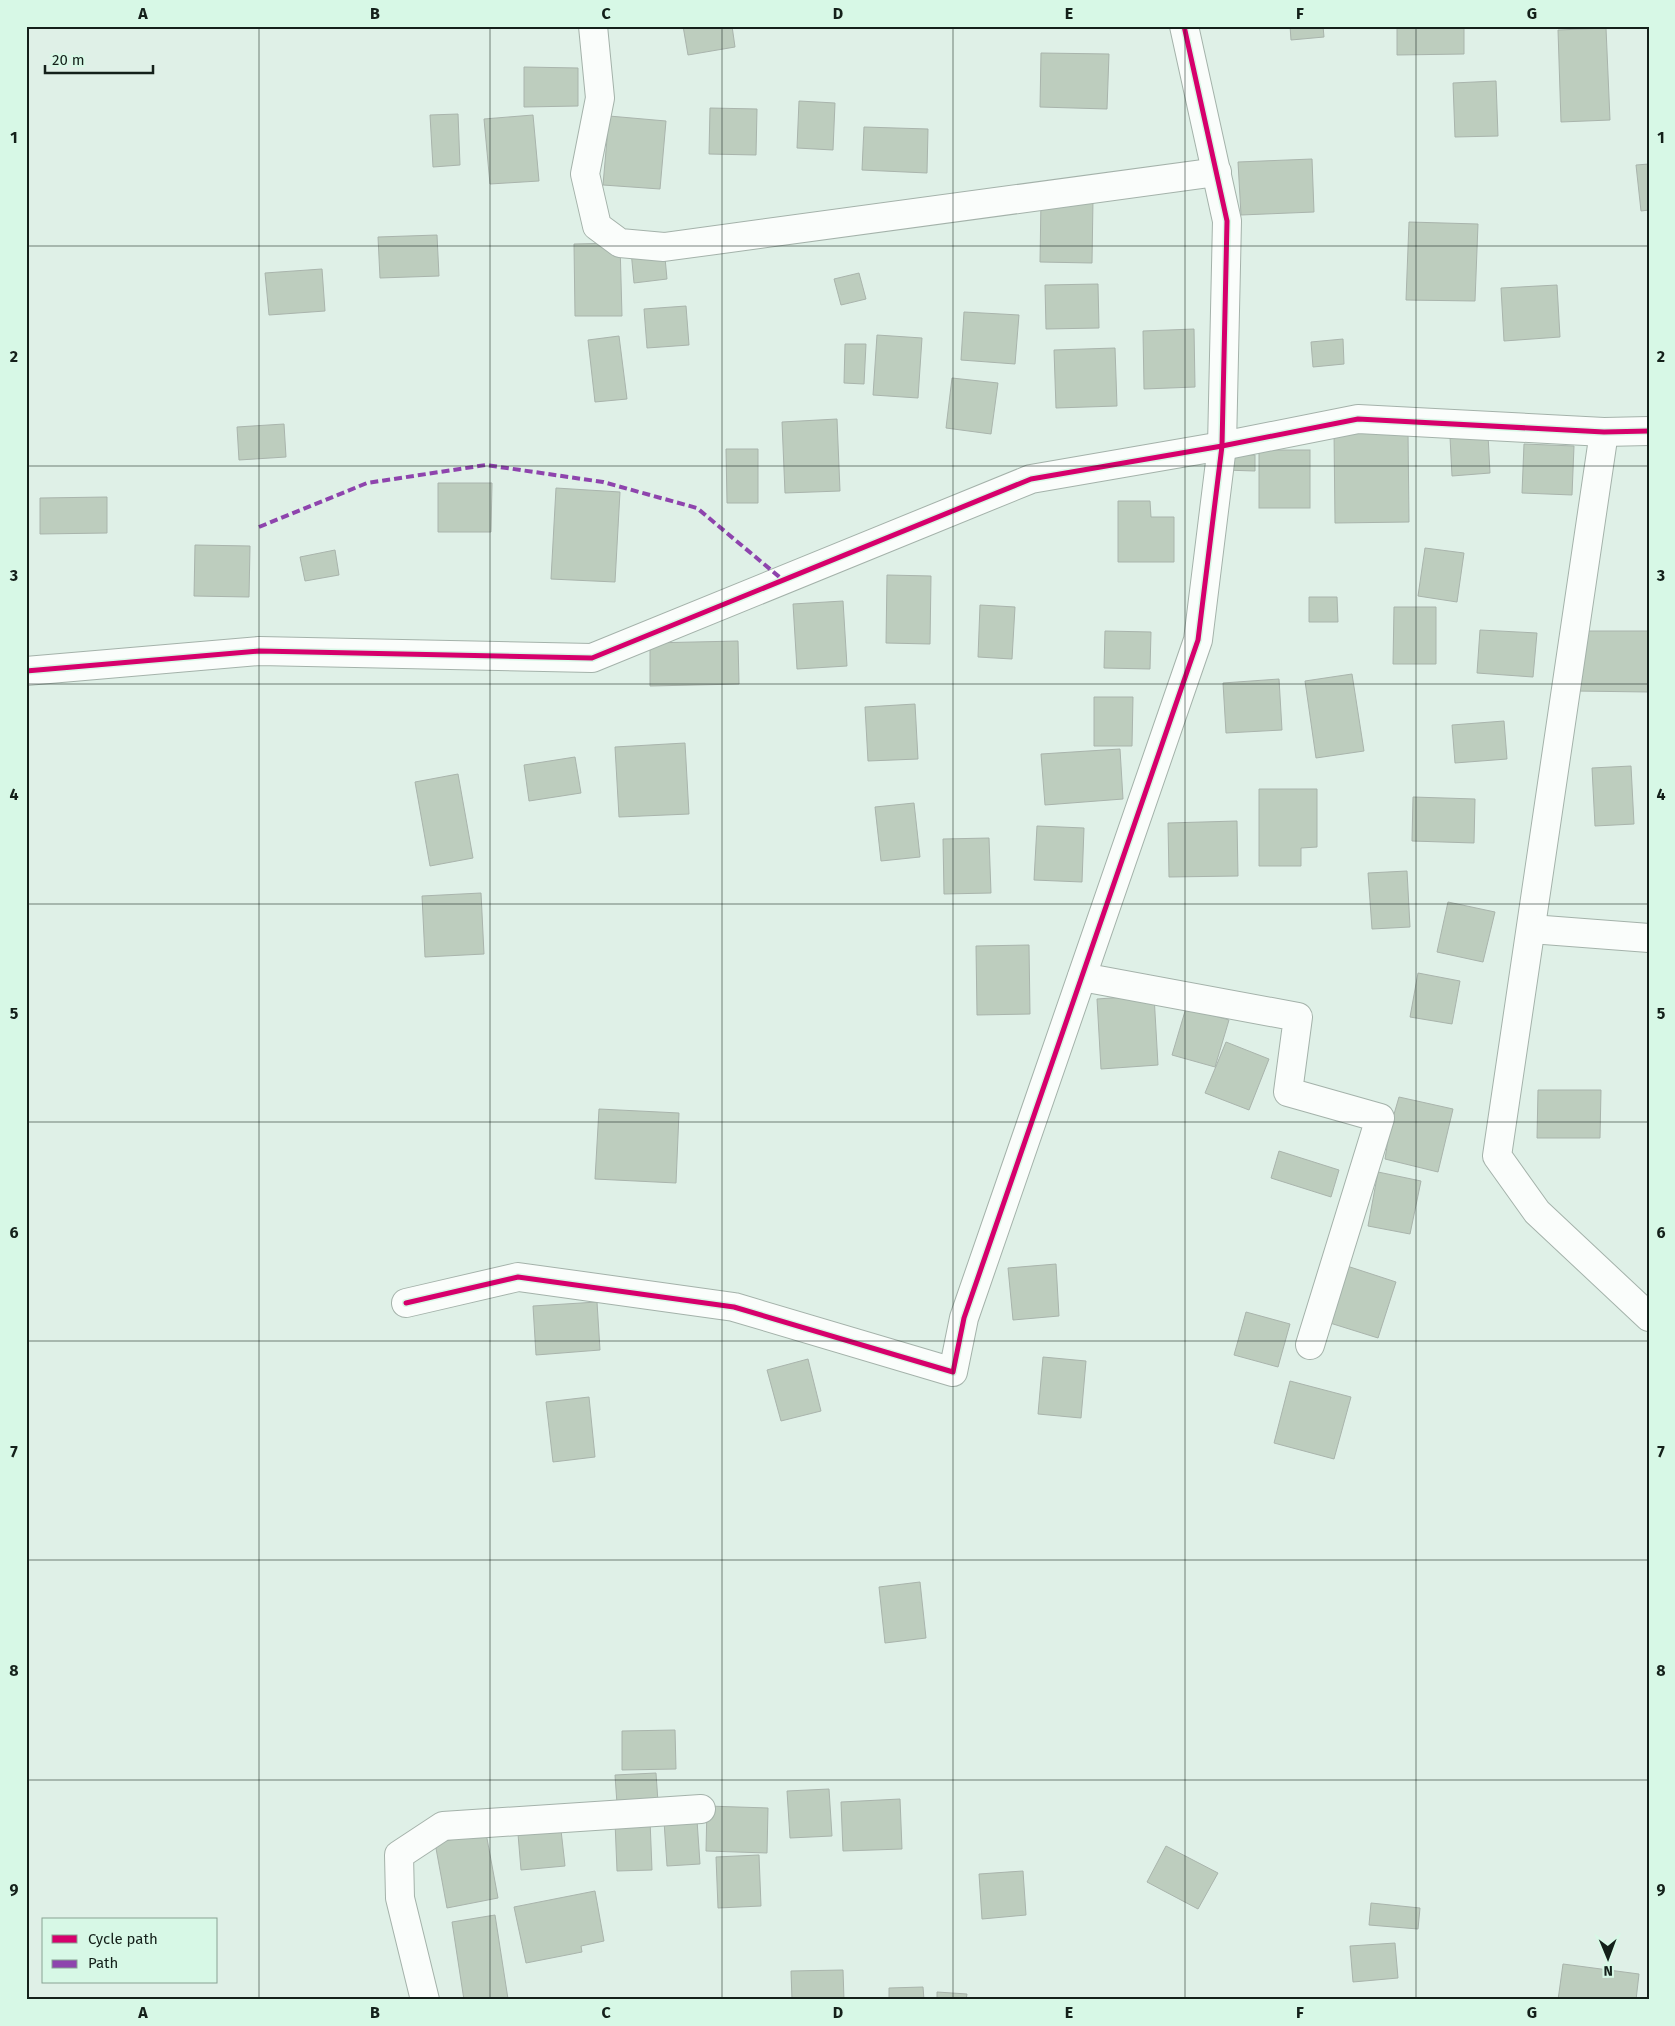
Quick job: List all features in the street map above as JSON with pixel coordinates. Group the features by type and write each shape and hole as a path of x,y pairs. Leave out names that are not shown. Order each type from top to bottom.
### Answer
{"street":[{"path":"593,26 600,98 585,174 597,226 620,243 664,247 1216,172"},
{"path":"406,1303 518,1277 734,1307 953,1372 964,1318 1198,640 1222,446 1227,221 1184,26"},
{"path":"26,671 259,651 592,658 1031,479 1222,446 1358,419 1604,432 1649,431"},
{"path":"1604,432 1497,1156 1537,1212 1649,1317"},
{"path":"1531,929 1649,938"},
{"path":"1082,977 1298,1017 1288,1092 1380,1118 1310,1345"},
{"path":"425,2000 400,1898 400,1855 443,1826 702,1809"}],"building":[{"path":"683,26 732,26 735,47 688,55"},
{"path":"1290,26 1323,26 1324,37 1291,40"},
{"path":"1397,26 1464,26 1464,54 1397,55"},
{"path":"1606,28 1610,120 1561,122 1558,30"},
{"path":"1041,53 1109,54 1107,109 1040,107"},
{"path":"524,67 578,68 578,106 524,107"},
{"path":"1496,81 1498,136 1455,137 1453,83"},
{"path":"799,101 835,103 833,150 797,148"},
{"path":"710,108 757,109 756,155 709,154"},
{"path":"458,114 460,165 433,167 430,115"},
{"path":"533,115 539,181 490,184 484,119"},
{"path":"609,116 666,121 660,189 603,185"},
{"path":"864,127 928,129 927,173 862,170"},
{"path":"1312,159 1314,212 1241,215 1238,162"},
{"path":"1649,164 1649,210 1641,211 1636,165"},
{"path":"1041,199 1093,199 1092,263 1040,262"},
{"path":"1409,222 1478,224 1475,301 1406,300"},
{"path":"437,235 439,276 380,278 378,237"},
{"path":"620,243 622,316 575,316 574,244"},
{"path":"664,247 667,279 634,283 631,251"},
{"path":"322,269 325,311 269,315 265,273"},
{"path":"859,273 866,299 841,305 834,279"},
{"path":"1098,284 1099,328 1046,329 1045,285"},
{"path":"1557,285 1560,337 1504,341 1501,288"},
{"path":"686,306 689,345 647,348 644,309"},
{"path":"964,312 1019,315 1015,364 961,360"},
{"path":"1194,329 1195,387 1144,389 1143,331"},
{"path":"877,335 922,338 918,398 873,395"},
{"path":"619,336 627,399 595,402 588,340"},
{"path":"1343,339 1344,364 1313,367 1311,342"},
{"path":"845,344 866,344 864,384 844,383"},
{"path":"1115,348 1117,406 1056,408 1054,350"},
{"path":"952,378 998,383 991,434 946,428"},
{"path":"837,419 840,491 785,493 782,422"},
{"path":"284,424 286,457 239,460 237,427"},
{"path":"1408,431 1409,522 1335,523 1334,432"},
{"path":"1488,435 1490,473 1452,476 1450,437"},
{"path":"1524,444 1574,446 1572,495 1522,493"},
{"path":"726,449 758,449 758,503 727,503"},
{"path":"1259,450 1310,450 1310,508 1259,508"},
{"path":"1224,455 1255,455 1255,471 1224,470"},
{"path":"438,483 492,483 491,532 438,532"},
{"path":"556,488 620,492 615,582 551,579"},
{"path":"107,497 107,533 40,534 40,498"},
{"path":"1118,501 1150,501 1151,517 1174,517 1174,562 1118,562"},
{"path":"195,545 250,546 249,597 194,596"},
{"path":"1425,548 1464,553 1457,602 1418,596"},
{"path":"335,550 339,575 305,581 300,557"},
{"path":"887,575 931,576 930,644 886,643"},
{"path":"1309,597 1337,597 1338,622 1309,622"},
{"path":"843,601 847,666 797,669 793,604"},
{"path":"980,605 1015,607 1012,659 978,657"},
{"path":"1394,607 1436,607 1436,664 1393,664"},
{"path":"1480,630 1537,633 1533,677 1477,673"},
{"path":"1105,631 1151,632 1150,669 1104,668"},
{"path":"1576,631 1649,631 1649,692 1575,691"},
{"path":"738,641 739,684 650,686 650,643"},
{"path":"1352,674 1364,751 1316,758 1305,681"},
{"path":"1279,679 1282,730 1226,733 1223,683"},
{"path":"1094,697 1133,697 1132,746 1094,746"},
{"path":"915,704 918,759 868,761 865,707"},
{"path":"1504,721 1507,759 1455,763 1452,725"},
{"path":"685,743 689,814 619,817 615,747"},
{"path":"1120,749 1123,799 1045,805 1041,754"},
{"path":"575,757 581,793 529,801 524,765"},
{"path":"1631,766 1634,824 1595,826 1592,768"},
{"path":"458,774 473,858 430,866 415,782"},
{"path":"1259,789 1317,789 1317,847 1301,848 1301,866 1259,866"},
{"path":"1413,797 1475,799 1474,843 1412,841"},
{"path":"914,803 920,857 881,861 875,807"},
{"path":"1237,821 1238,876 1169,877 1168,823"},
{"path":"1037,826 1084,828 1082,882 1034,880"},
{"path":"989,838 991,893 944,894 943,839"},
{"path":"1407,871 1410,927 1372,929 1368,873"},
{"path":"481,893 484,954 425,957 422,896"},
{"path":"1448,902 1495,912 1483,962 1437,952"},
{"path":"1029,945 1030,1014 977,1015 976,946"},
{"path":"1418,973 1460,981 1452,1024 1410,1017"},
{"path":"1154,995 1158,1065 1101,1069 1097,999"},
{"path":"1186,1008 1229,1020 1215,1067 1172,1055"},
{"path":"1226,1042 1269,1059 1249,1110 1205,1093"},
{"path":"1538,1090 1601,1090 1600,1138 1537,1138"},
{"path":"1399,1097 1453,1109 1438,1172 1385,1159 1390,1128"},
{"path":"599,1109 679,1113 676,1183 595,1179"},
{"path":"1279,1151 1339,1170 1331,1197 1271,1178"},
{"path":"1378,1172 1421,1181 1410,1234 1368,1226"},
{"path":"1056,1264 1059,1316 1013,1320 1008,1268"},
{"path":"1347,1266 1396,1282 1378,1338 1330,1323"},
{"path":"597,1302 600,1350 536,1355 533,1306"},
{"path":"1246,1312 1290,1324 1278,1367 1234,1355"},
{"path":"1043,1357 1086,1361 1081,1418 1038,1414"},
{"path":"808,1359 821,1411 781,1421 767,1370"},
{"path":"1290,1381 1351,1397 1334,1459 1274,1443"},
{"path":"589,1397 595,1457 553,1462 546,1402"},
{"path":"920,1582 926,1638 885,1643 879,1587"},
{"path":"675,1730 676,1769 622,1770 622,1731"},
{"path":"656,1773 658,1802 617,1804 615,1775"},
{"path":"829,1789 832,1836 790,1838 787,1791"},
{"path":"900,1799 902,1849 843,1851 841,1802"},
{"path":"707,1806 768,1808 767,1853 706,1851"},
{"path":"650,1820 652,1870 617,1871 615,1822"},
{"path":"697,1820 700,1864 667,1866 664,1821"},
{"path":"561,1830 565,1866 521,1870 518,1834"},
{"path":"486,1833 498,1898 447,1908 435,1843"},
{"path":"1166,1846 1218,1873 1198,1909 1147,1882"},
{"path":"759,1855 761,1906 718,1908 716,1857"},
{"path":"1023,1871 1026,1915 982,1919 979,1874"},
{"path":"595,1891 604,1941 581,1946 582,1952 526,1963 514,1907"},
{"path":"1371,1903 1420,1908 1418,1929 1369,1925"},
{"path":"495,1915 508,1999 464,2000 452,1922"},
{"path":"1395,1943 1398,1978 1353,1982 1350,1946"},
{"path":"1563,1964 1639,1974 1636,2000 1558,2000"},
{"path":"843,1970 844,2000 792,2000 791,1971"},
{"path":"923,1987 924,2000 889,2000 889,1988"},
{"path":"937,1992 967,1994 966,2000 937,2000"}],"marked path":[{"path":"259,527 367,483 486,465 603,482 697,508 783,580"}],"cycle path":[{"path":"406,1303 518,1277 734,1307 953,1372 964,1318 1198,640 1222,446 1227,221 1184,26"},
{"path":"26,671 259,651 592,658 1031,479 1222,446 1358,419 1604,432 1649,431"}]}
